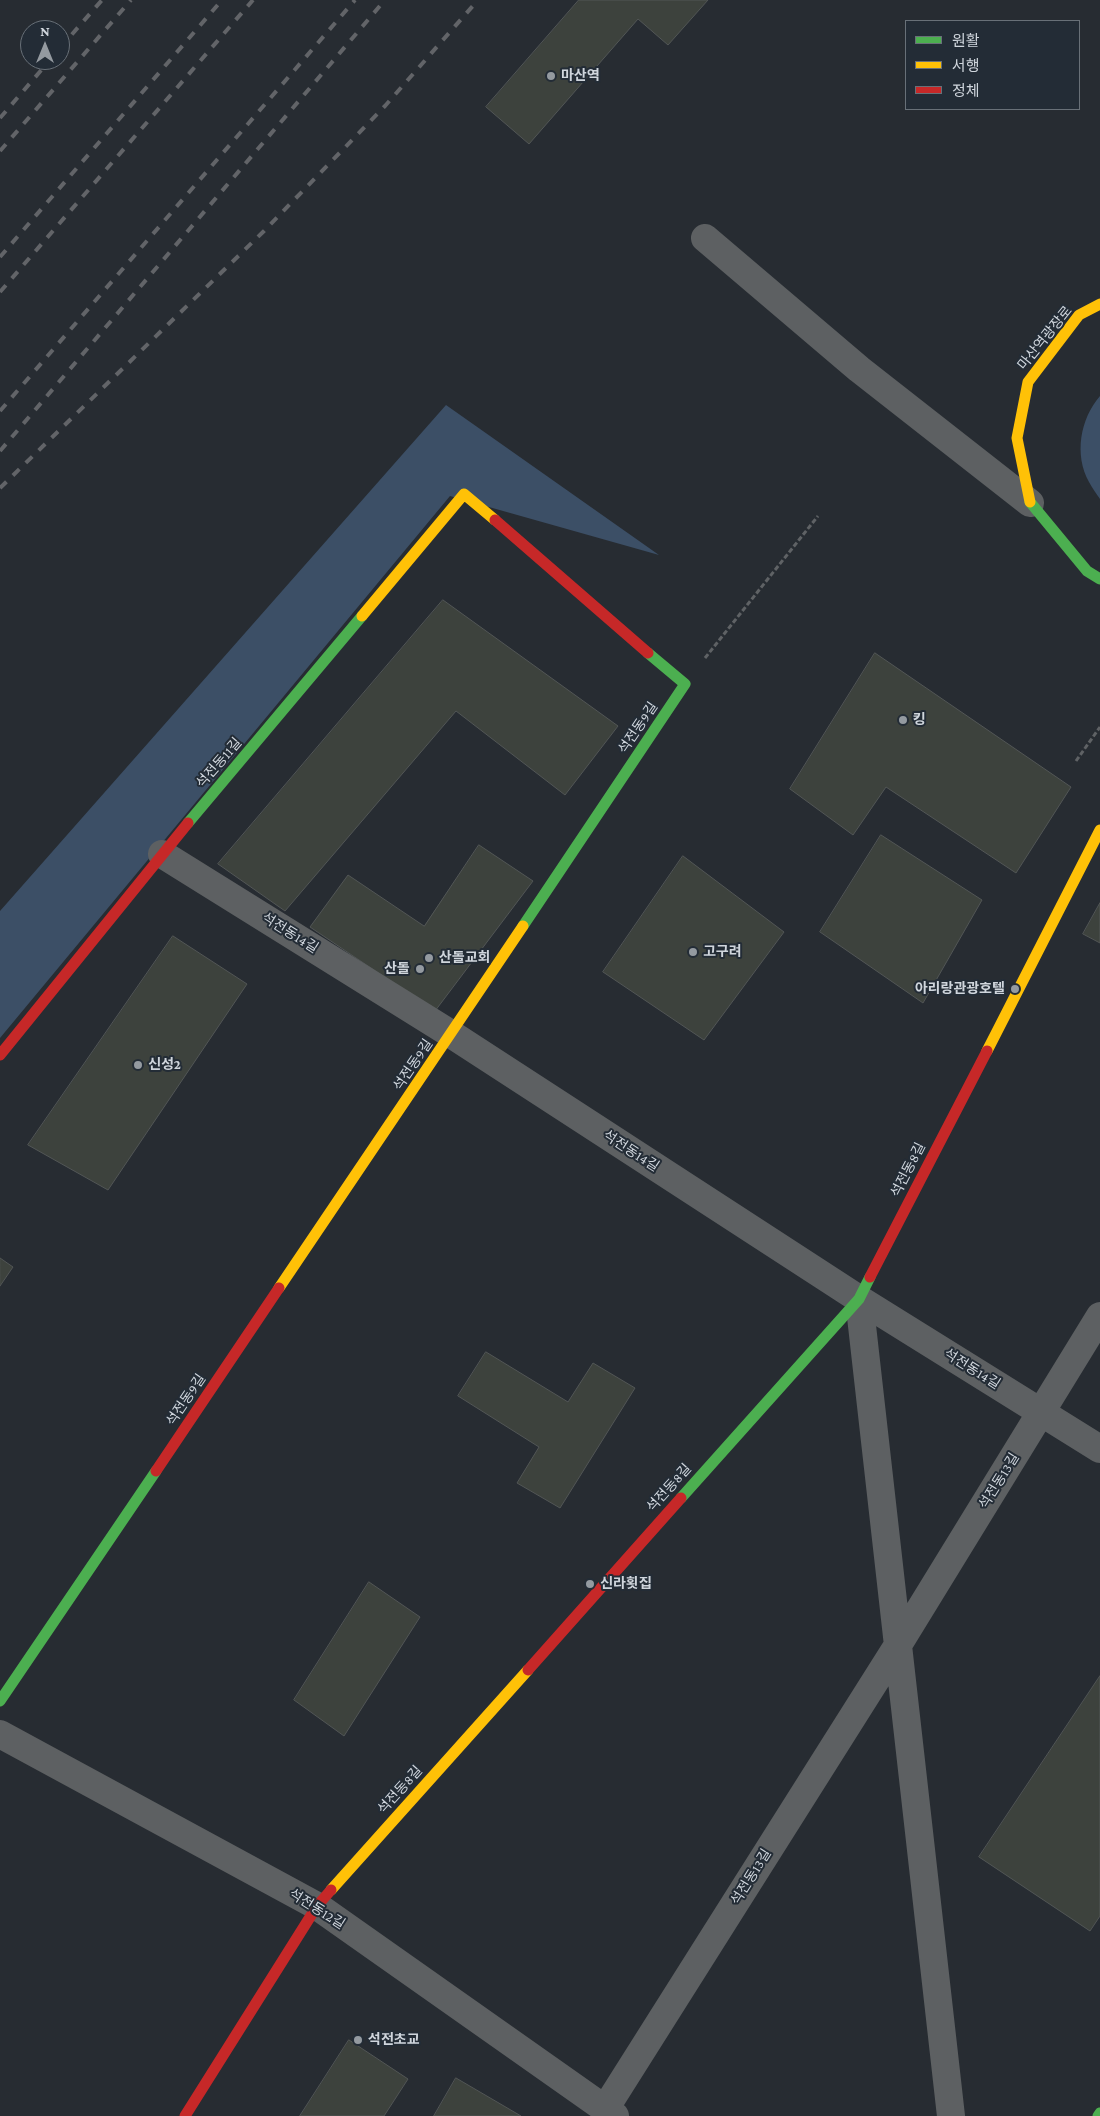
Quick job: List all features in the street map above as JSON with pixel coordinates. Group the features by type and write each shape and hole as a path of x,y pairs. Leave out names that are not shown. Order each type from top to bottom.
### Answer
{"street":[{"path":"705,238 859,369 1030,503"},
{"name":"마산역광장로","path":"1100,304 1079,315 1028,382 1017,438 1030,503 1087,571 1100,579"},
{"name":"석전동11길","path":"0,1054 162,854 464,494 684,684"},
{"name":"석전동9길","path":"0,1701 451,1034 684,684"},
{"name":"석전동8길","path":"185,2116 317,1906 859,1299 1100,830"},
{"name":"석전동14길","path":"162,854 451,1034 859,1299 1100,1449"},
{"path":"859,1299 951,2116"},
{"name":"석전동13길","path":"610,2112 1100,1316"},
{"name":"석전동12길","path":"0,1734 317,1906 610,2112"}],"path":[{"path":"684,684 818,516"},
{"path":"1076,761 1100,727"}],"shaded area":[{"path":"1100,396 1100,499 1084,471 1081,438 1088,415"},
{"path":"446,405 659,555 450,496 0,1038 0,911"}],"building":[{"name":"마산역","path":"579,0 708,0 668,45 638,19 529,144 486,107"},
{"path":"443,600 618,726 565,795 456,711 285,911 218,864"},
{"name":"킹","path":"875,653 1071,787 1016,873 886,787 853,835 790,789"},
{"path":"881,835 982,900 923,1003 820,932"},
{"name":"산돌","path":"479,845 533,881 435,1011 310,927 348,875 424,926"},
{"name":"고구려","path":"683,856 784,932 704,1040 603,972"},
{"path":"1100,903 1100,943 1083,934"},
{"name":"신성2","path":"173,936 247,984 108,1190 28,1145"},
{"path":"0,1258 13,1267 0,1286"},
{"path":"486,1352 568,1402 593,1363 635,1388 560,1508 517,1483 539,1447 458,1396"},
{"path":"369,1582 420,1617 344,1736 294,1700"},
{"path":"1100,1676 1100,1916 1090,1931 979,1857"},
{"name":"석전초교","path":"349,2040 408,2079 384,2116 300,2116"},
{"path":"456,2078 521,2116 434,2116"}],"railway":[{"path":"70,37 102,0"},
{"path":"0,151 131,0"},
{"path":"0,257 222,0"},
{"path":"0,292 253,0"},
{"path":"0,411 355,0"},
{"path":"0,451 385,0"},
{"path":"0,488 264,231 385,106 478,0"},
{"path":"0,118 41,70"}],"traffic: fast":[{"path":"1030,502 1087,571 1100,579"},
{"path":"188,823 362,616"},
{"path":"523,926 685,684 648,653"},
{"path":"681,1498 859,1299 870,1277"},
{"path":"0,1701 156,1471"}],"traffic: slow":[{"path":"1030,502 1017,438 1028,382 1079,315 1100,304"},
{"path":"362,616 464,494 495,520"},
{"path":"987,1051 1100,830"},
{"path":"279,1288 523,926"},
{"path":"331,1890 528,1670"}],"traffic: jam":[{"path":"495,520 648,653"},
{"path":"0,1055 188,823"},
{"path":"870,1277 987,1051"},
{"path":"156,1471 279,1288"},
{"path":"528,1670 681,1498"},
{"path":"185,2116 317,1906 331,1890"}],"place":[{"name":"마산역","path":"551,76"},
{"name":"킹","path":"903,720"},
{"name":"고구려","path":"693,952"},
{"name":"산돌교회","path":"429,958"},
{"name":"산돌","path":"420,969"},
{"name":"아리랑관광호텔","path":"1015,989"},
{"name":"신성2","path":"138,1065"},
{"name":"신라횟집","path":"590,1584"},
{"name":"석전초교","path":"358,2040"}]}
